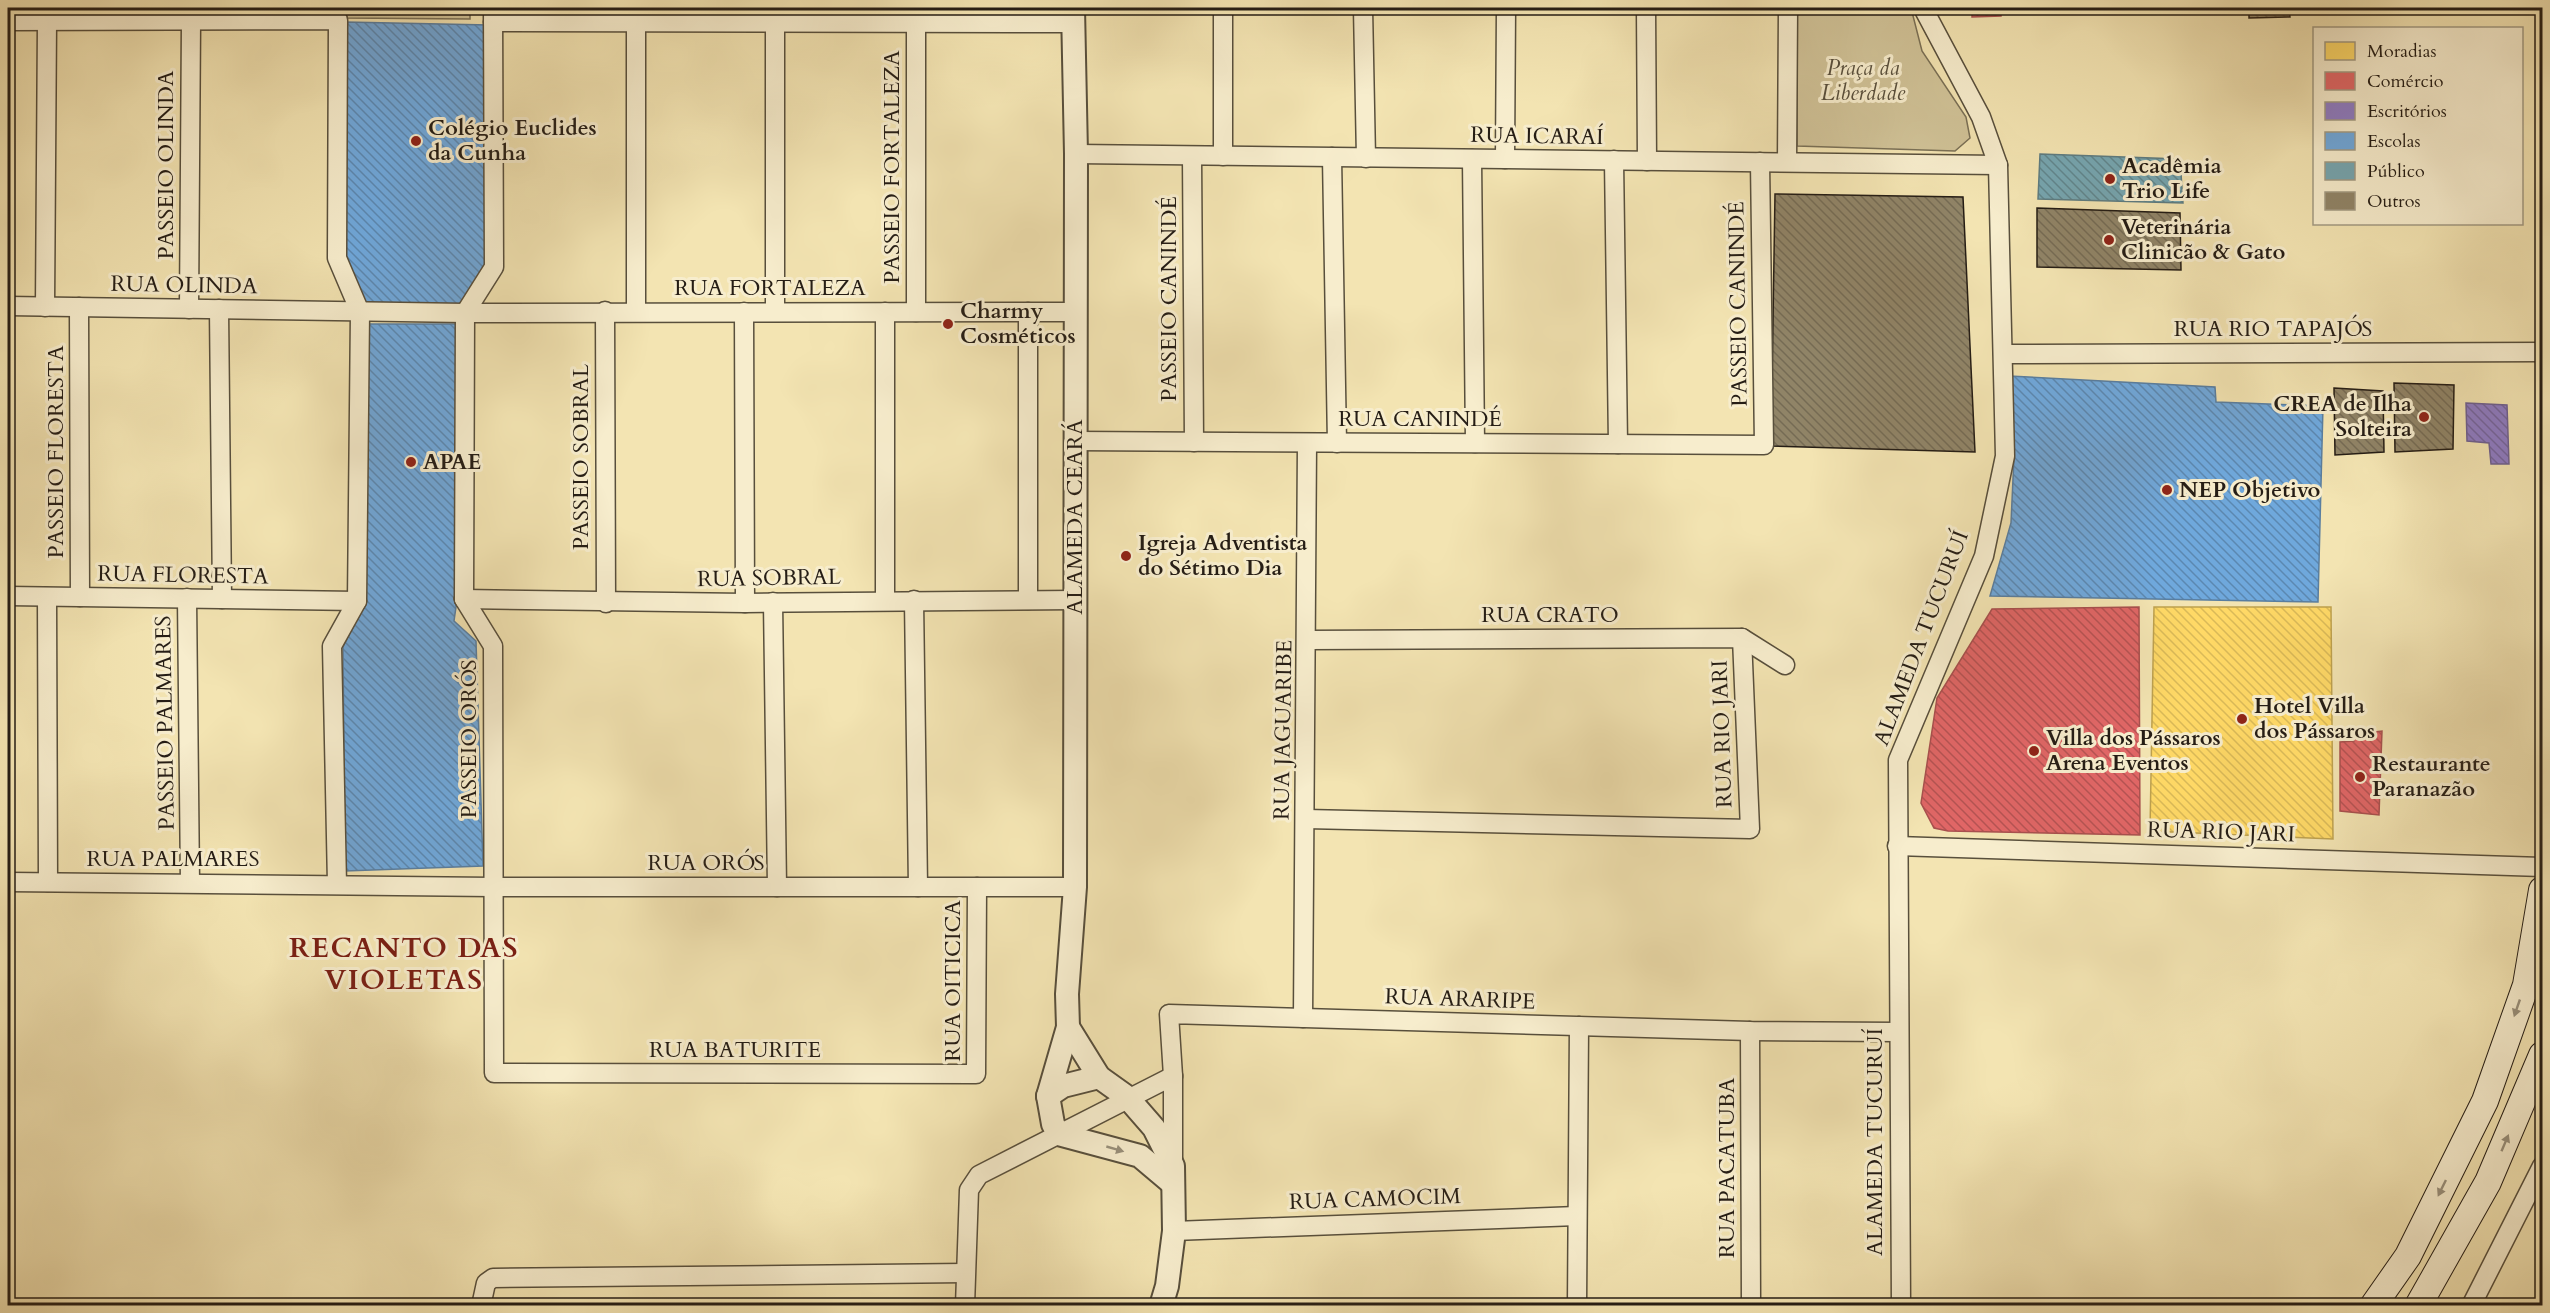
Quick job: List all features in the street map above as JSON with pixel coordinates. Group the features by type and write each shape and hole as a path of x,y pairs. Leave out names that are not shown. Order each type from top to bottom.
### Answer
{"main road":[{"path":"2373,1305 2408,1256 2485,1101 2526,985 2542,890"},
{"path":"2418,1305 2488,1182 2542,1055"}],"street":[{"path":"1223,8 1223,156"},
{"path":"1363,8 1366,158"},
{"path":"1505,159 1506,8"},
{"path":"1646,8 1647,161"},
{"path":"1787,162 1788,8"},
{"name":"ALAMEDA TUCURUÍ","path":"1901,1305 1898,760 1984,556 2005,456 1998,165 1981,117 1923,8"},
{"path":"464,599 465,313 494,267 493,15 636,22 915,23 1073,15"},
{"name":"ALAMEDA CEARÁ","path":"1068,1027 1067,994 1075,888 1076,154 1073,15"},
{"path":"8,21 338,20 337,258 360,312 357,601 332,646 337,884"},
{"path":"45,307 47,21"},
{"name":"PASSEIO OLINDA","path":"189,309 191,21"},
{"path":"636,22 636,312"},
{"path":"775,22 775,312"},
{"name":"PASSEIO FORTALEZA","path":"915,23 916,312"},
{"name":"RUA ICARAÍ","path":"1076,154 1998,165"},
{"name":"PASSEIO CANINDÉ","path":"1192,156 1194,442"},
{"path":"1332,157 1337,443"},
{"path":"1472,159 1475,443"},
{"path":"1614,160 1618,444"},
{"name":"PASSEIO CANINDÉ","path":"1761,162 1764,445"},
{"name":"RUA OLINDA","path":"8,306 465,313"},
{"name":"PASSEIO FLORESTA","path":"79,307 80,597"},
{"path":"219,309 222,599"},
{"name":"PASSEIO SOBRAL","path":"605,311 606,603"},
{"path":"744,312 745,603"},
{"path":"885,312 885,601"},
{"path":"1028,312 1028,600"},
{"name":"RUA FORTALEZA","path":"465,313 1075,312"},
{"name":"RUA RIO TAPAJÓS","path":"2003,354 2542,352"},
{"name":"RUA CANINDÉ","path":"1075,441 1764,445"},
{"name":"RUA JAGUARIBE","path":"1303,1018 1308,640 1307,442"},
{"name":"RUA FLORESTA","path":"8,596 357,601"},
{"path":"47,597 48,882"},
{"name":"PASSEIO PALMARES","path":"187,598 190,883"},
{"name":"RUA SOBRAL","path":"464,599 606,603 1075,600"},
{"name":"PASSEIO ORÓS","path":"464,599 493,646 494,1073"},
{"path":"914,600 918,887"},
{"path":"773,602 777,887"},
{"path":"1742,638 1785,665"},
{"name":"RUA RIO JARI","path":"1306,819 1750,829 1742,638"},
{"name":"RUA CRATO","path":"1308,640 1742,638"},
{"name":"RUA RIO JARI","path":"1897,846 2542,867"},
{"name":"RUA PALMARES","path":"8,882 337,884"},
{"name":"RUA ORÓS","path":"337,884 494,887 1075,888"},
{"name":"RUA OITICICA","path":"976,1074 977,887"},
{"name":"RUA ARARIPE","path":"1173,1076 1169,1014 1750,1031 1898,1032"},
{"path":"1576,1305 1579,1026"},
{"path":"1068,1027 1099,1077 1127,1097 1154,1128 1172,1175"},
{"path":"1068,1027 1048,1096 1053,1124 1058,1134 1140,1156 1172,1175"},
{"name":"RUA PACATUBA","path":"1750,1031 1752,1305"},
{"name":"RUA BATURITE","path":"494,1073 976,1074"},
{"path":"965,1305 969,1190 979,1175 1127,1097 1173,1076 1174,1230 1167,1286 1161,1305"},
{"path":"1048,1096 1063,1086 1099,1077"},
{"path":"2471,1305 2542,1166"},
{"name":"RUA CAMOCIM","path":"1174,1230 1577,1216"},
{"path":"481,1305 486,1283 493,1278 965,1273"}],"green space":[{"path":"345,8 470,8 470,19 344,18"},
{"name":"Praça da Liberdade","path":"1797,8 1911,8 1922,51 1966,117 1970,138 1955,151 1797,146"}],"building: Moradias":[{"name":"Hotel Villa dos Pássaros","path":"2154,607 2331,607 2333,839 2150,831"}],"building: Comércio":[{"path":"1972,8 2001,8 2001,16 1972,17"},
{"name":"Villa dos Pássaros Arena Eventos","path":"2139,607 2140,835 1948,831 1934,828 1921,803 1937,698 1992,609"},
{"name":"Restaurante Paranazão","path":"2382,731 2379,815 2340,811 2340,742 2354,741 2356,734"}],"building: Escritórios":[{"path":"2466,403 2507,405 2509,464 2491,464 2489,443 2467,441"}],"building: Escolas":[{"name":"Colégio Euclides da Cunha","path":"345,22 489,25 490,266 463,310 363,308 340,257"},
{"name":"APAE","path":"368,324 456,324 457,600 454,621 476,641 483,866 345,871 343,647 364,605"},
{"name":"NEP Objetivo","path":"2009,376 2215,387 2216,402 2323,406 2318,602 1990,596 2011,523 2014,457"}],"building: Público":[{"name":"Acadêmia Trio Life","path":"2040,154 2180,159 2183,203 2038,199"}],"building: Outros":[{"path":"2249,8 2289,8 2290,17 2249,18"},
{"path":"1775,194 1963,197 1975,452 1771,446"},
{"name":"Veterinária Clinicão & Gato","path":"2037,208 2180,213 2181,270 2037,267"},
{"name":"CREA de Ilha Solteira","path":"2394,383 2454,385 2453,449 2395,452"},
{"path":"2334,388 2383,391 2384,452 2335,455"}],"place":[{"name":"Colégio Euclides da Cunha","path":"416,141"},
{"name":"Acadêmia Trio Life","path":"2110,179"},
{"name":"Veterinária Clinicão & Gato","path":"2109,240"},
{"name":"Charmy Cosméticos","path":"948,324"},
{"name":"CREA de Ilha Solteira","path":"2424,417"},
{"name":"APAE","path":"411,462"},
{"name":"NEP Objetivo","path":"2167,490"},
{"name":"Igreja Adventista do Sétimo Dia","path":"1126,556"},
{"name":"Hotel Villa dos Pássaros","path":"2242,719"},
{"name":"Villa dos Pássaros Arena Eventos","path":"2034,751"},
{"name":"Restaurante Paranazão","path":"2360,777"}],"district":[{"name":"RECANTO DAS VIOLETAS","path":"404,964"}]}
